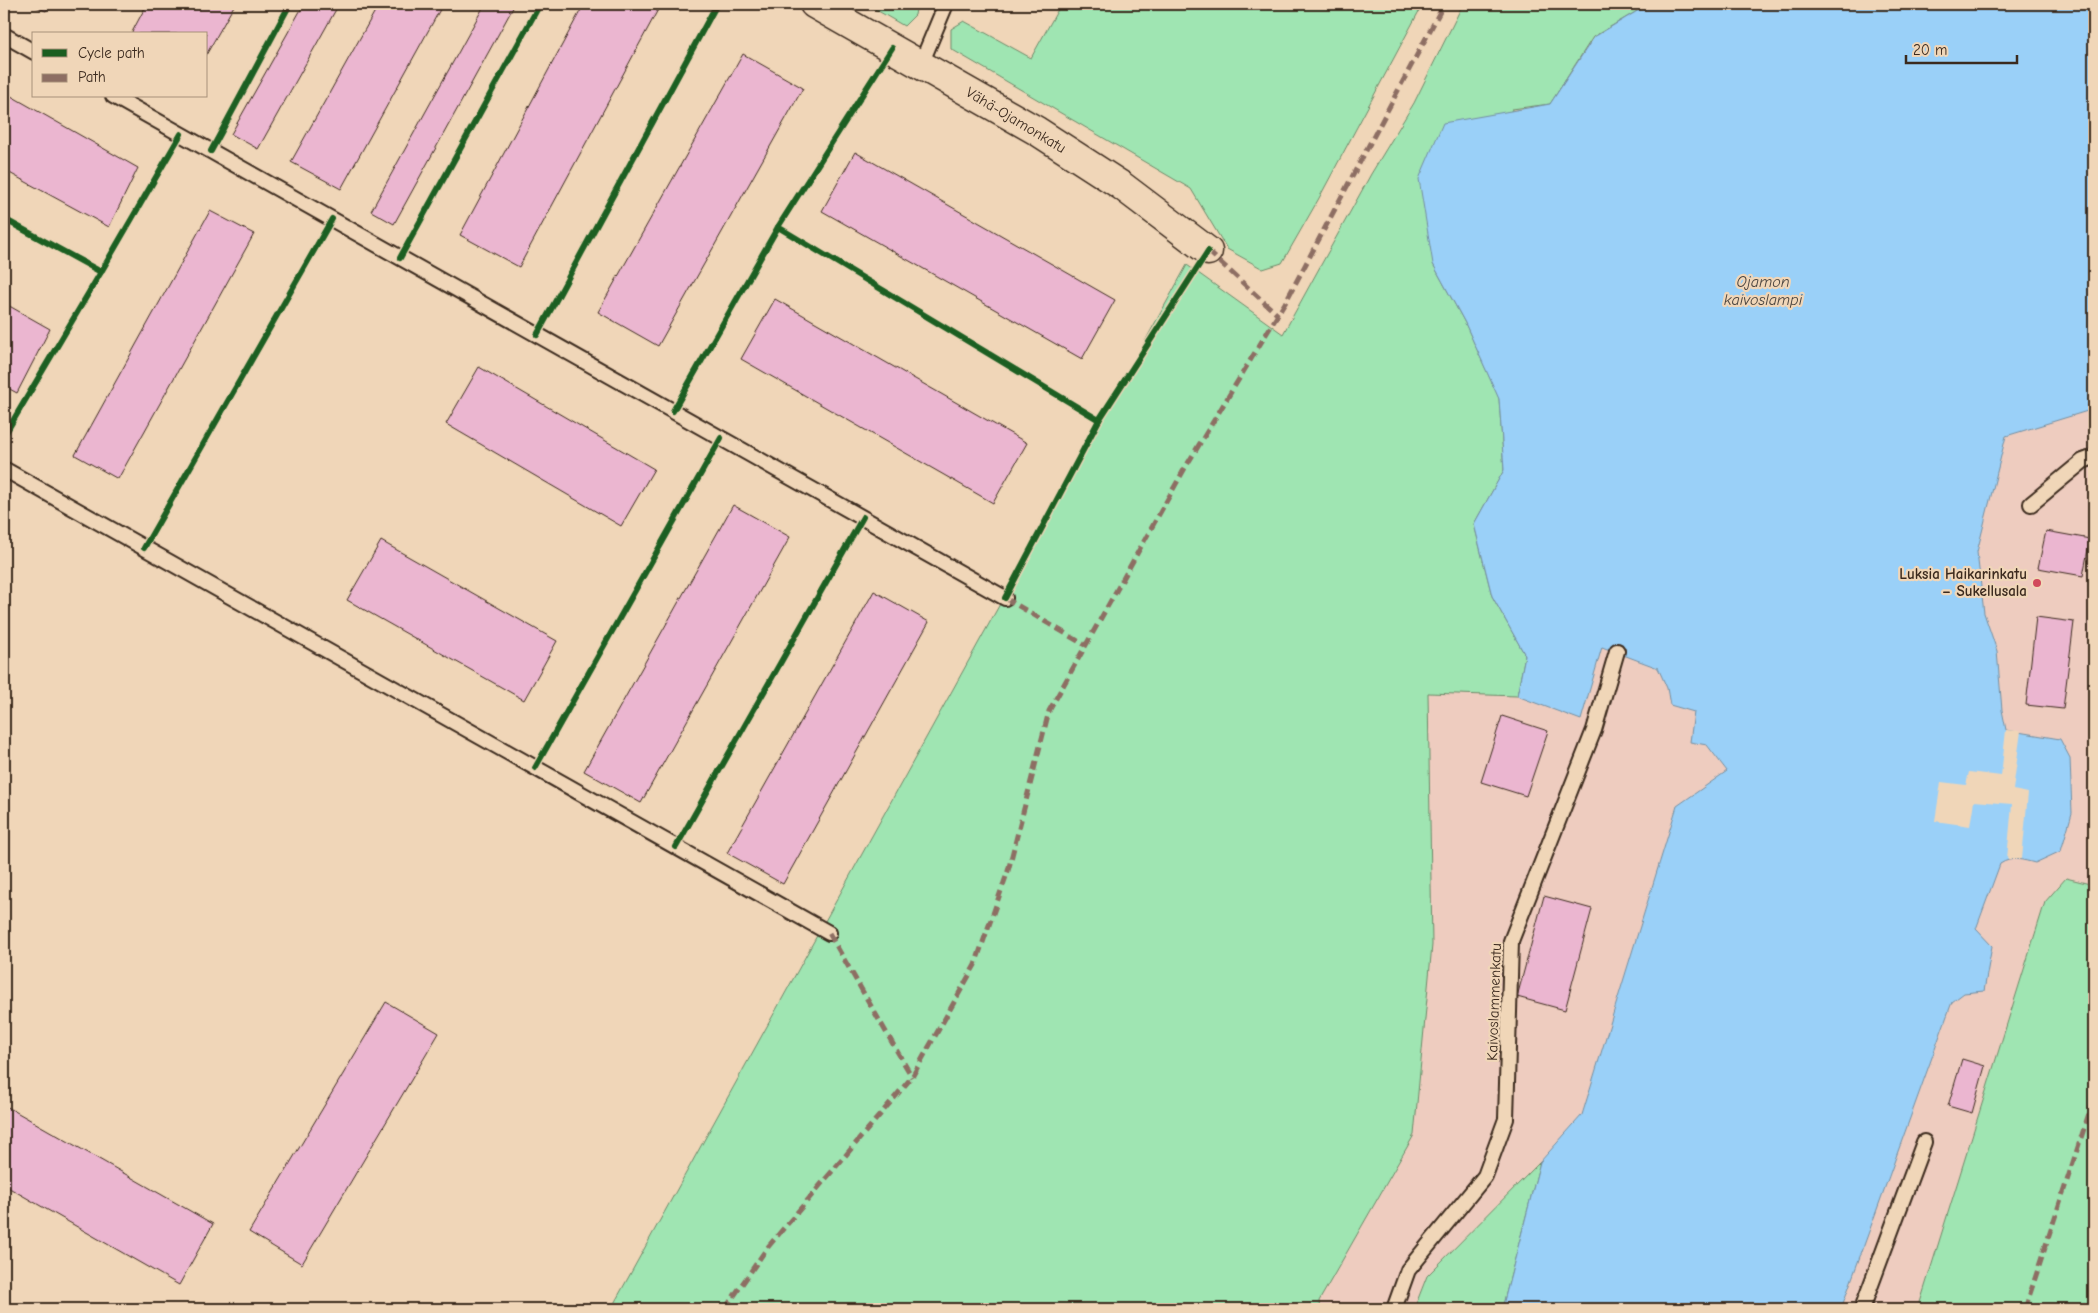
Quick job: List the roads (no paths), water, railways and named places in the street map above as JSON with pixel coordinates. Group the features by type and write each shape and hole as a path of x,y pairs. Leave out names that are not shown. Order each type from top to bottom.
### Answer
{"street":[{"name":"Vähä-Ojamonkatu","path":"814,4 1037,131 1122,186 1208,251"}],"lane":[{"path":"921,64 946,4"},
{"path":"4,35 32,51"},
{"path":"117,98 1005,598"},
{"path":"2031,504 2083,460 2094,457"},
{"path":"4,469 829,933"},
{"name":"Kaivoslammenkatu","path":"1394,1309 1408,1270 1485,1176 1506,1119 1511,941 1594,730 1617,651"},
{"path":"1862,1309 1924,1142"}],"water":[{"name":"Ojamon kaivoslampi","path":"1649,4 2094,4 2094,409 2006,436 1977,552 1984,613 1997,651 2002,710 2006,730 2060,739 2070,758 2072,813 2061,851 2035,863 2013,859 2000,864 1976,929 1992,946 1984,991 1964,993 1952,1002 1841,1309 1502,1309 1540,1162 1582,1115 1677,806 1727,771 1707,745 1690,742 1694,712 1670,705 1667,688 1658,668 1602,647 1581,720 1517,696 1525,655 1492,596 1474,524 1504,470 1499,399 1465,323 1433,264 1419,179 1443,123 1550,104 1594,37"}],"place":[{"name":"Luksia Haikarinkatu – Sukellusala","path":"2037,583"}]}
